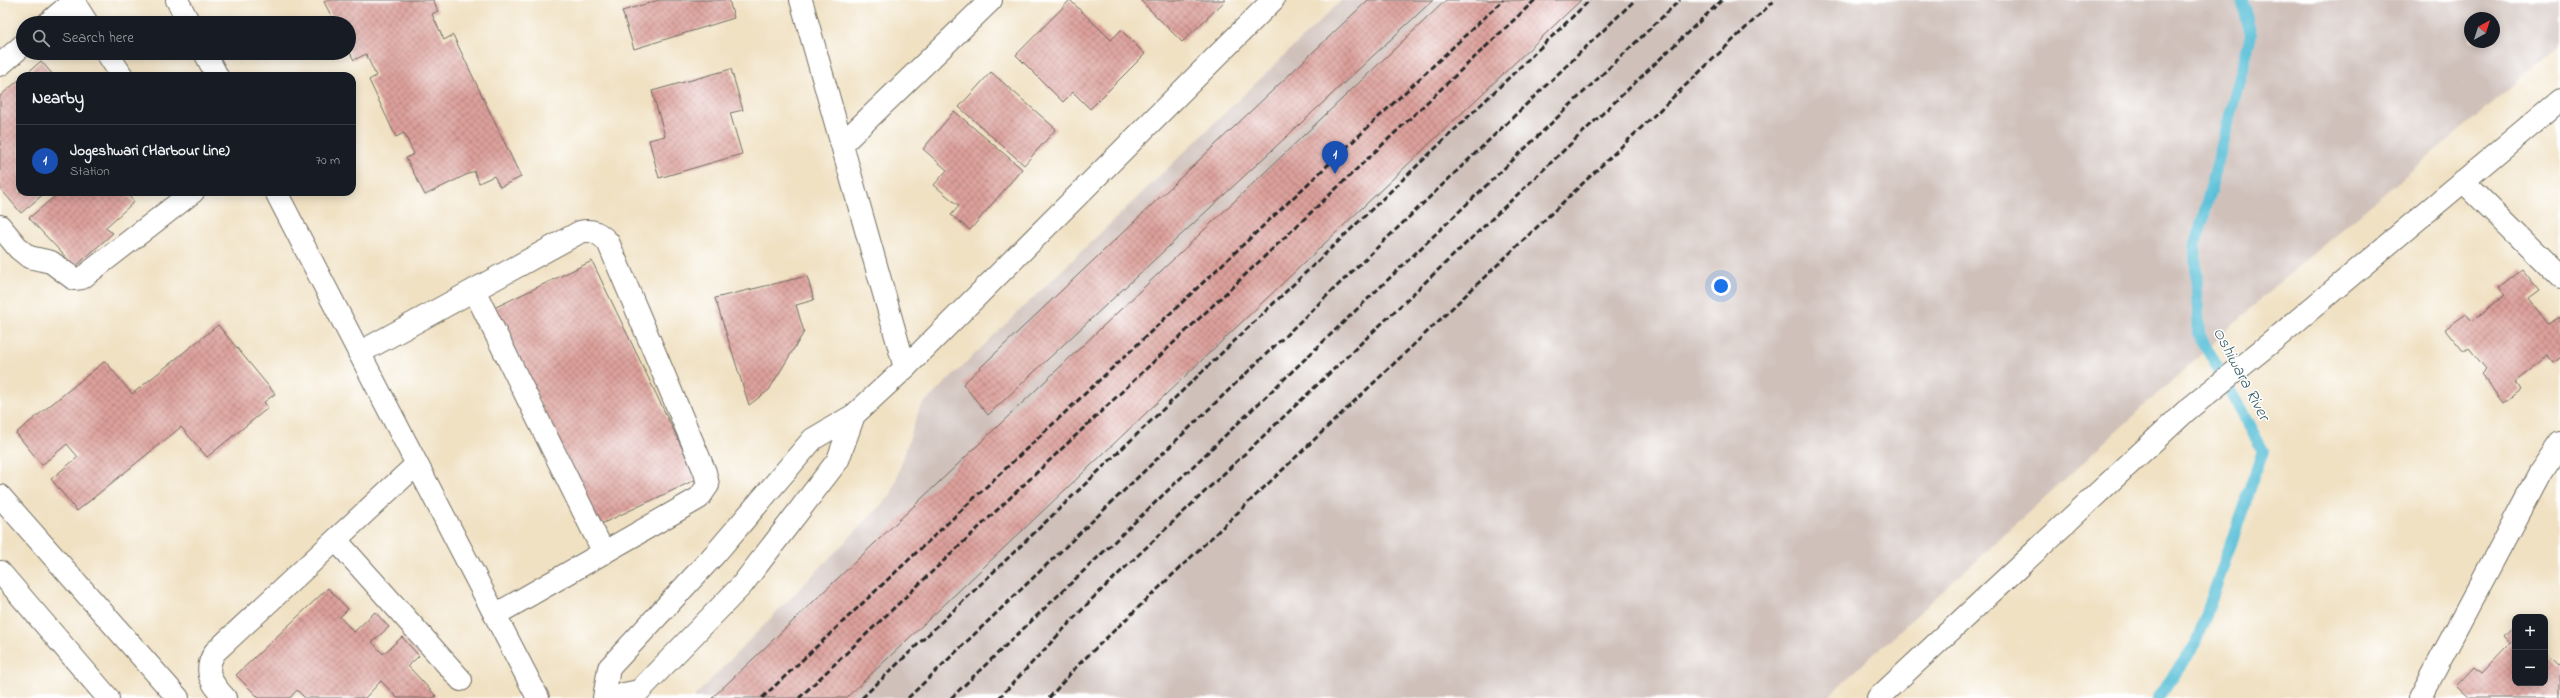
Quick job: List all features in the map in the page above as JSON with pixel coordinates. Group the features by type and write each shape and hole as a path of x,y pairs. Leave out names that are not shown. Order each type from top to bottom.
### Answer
{"street":[{"path":"178,0 186,16"},
{"path":"801,0 905,368"},
{"path":"842,144 991,0"},
{"path":"854,415 838,460 742,585 639,691 604,698 609,668 715,554 812,439 854,415 905,368 1273,0"},
{"path":"56,16 74,1 84,16"},
{"path":"0,65 16,51"},
{"path":"112,60 119,72"},
{"path":"209,60 215,72"},
{"path":"1878,698 2186,411 2268,345 2560,100"},
{"path":"2463,181 2560,277"},
{"path":"0,226 19,249 29,257 51,262 74,279 82,278 188,196"},
{"path":"278,196 538,698"},
{"path":"359,353 580,232 590,230 600,234 608,242 705,472 708,485 699,498 495,616"},
{"path":"474,290 604,553"},
{"path":"2420,698 2540,472 2560,443"},
{"path":"225,698 212,684 208,673 209,661 215,652 417,464"},
{"path":"0,496 178,698"},
{"path":"336,540 461,680"},
{"path":"0,572 108,698"}],"shaded area":[{"path":"1342,0 2560,0 2560,45 2282,280 1826,698 693,698 891,495 920,407"}],"building":[{"path":"328,0 433,0 438,11 432,14 444,40 453,35 521,177 500,187 494,176 479,183 474,171 425,195 406,158 414,154 404,133 396,137 369,80 376,76 366,54 356,59 356,16 331,16 324,2"},
{"path":"659,0 729,0 734,18 634,49 622,11"},
{"path":"1070,0 1111,40 1121,30 1145,54 1090,109 1073,92 1063,102 1016,55"},
{"path":"1140,0 1226,0 1182,42"},
{"path":"1368,0 1433,0 988,415 963,384"},
{"path":"1446,0 1581,0 846,698 712,698"},
{"path":"41,61 51,72 29,72"},
{"path":"731,69 743,110 730,113 742,154 659,178 649,140 665,136 652,91"},
{"path":"991,72 1056,129 1024,165 959,107"},
{"path":"16,82 16,196 41,196 21,213 0,188 0,96"},
{"path":"954,111 1022,169 970,230 951,215 959,206 934,185 947,170 923,149"},
{"path":"55,196 129,196 134,202 105,228 113,233 75,267 29,218"},
{"path":"592,261 697,479 599,525 494,308"},
{"path":"2522,269 2540,291 2529,299 2548,324 2560,317 2560,358 2554,363 2548,356 2515,382 2520,390 2503,403 2481,374 2486,369 2469,348 2464,352 2445,329 2466,314 2472,321 2505,295 2499,287"},
{"path":"807,276 814,300 796,305 804,332 769,390 749,405 715,298"},
{"path":"218,325 275,394 264,402 268,408 207,457 181,427 77,511 51,479 78,457 67,444 42,465 16,433 105,361 132,394"},
{"path":"328,588 348,609 340,617 354,632 375,612 389,627 372,642 383,654 402,637 419,656 408,666 436,696 434,698 397,698 381,681 365,698 305,698 297,690 290,698 259,698 236,675"},
{"path":"2512,626 2512,686 2548,686 2548,657 2557,665 2560,662 2560,698 2469,698 2456,686 2474,667 2481,673 2510,643 2503,636"}],"waterway":[{"name":"Oshiwara River","path":"2158,698 2196,644 2263,451 2199,334 2195,248 2251,35 2242,0"}],"railway":[{"path":"762,698 1503,0"},
{"path":"799,698 1535,0"},
{"path":"862,698 1590,0"},
{"path":"908,698 1635,0"},
{"path":"951,698 1680,0"},
{"path":"999,698 1092,599 1722,0"},
{"path":"1049,698 1077,666 1775,0"}],"place":[{"name":"Jogeshwari (Harbour Line)","path":"1335,174"}]}
